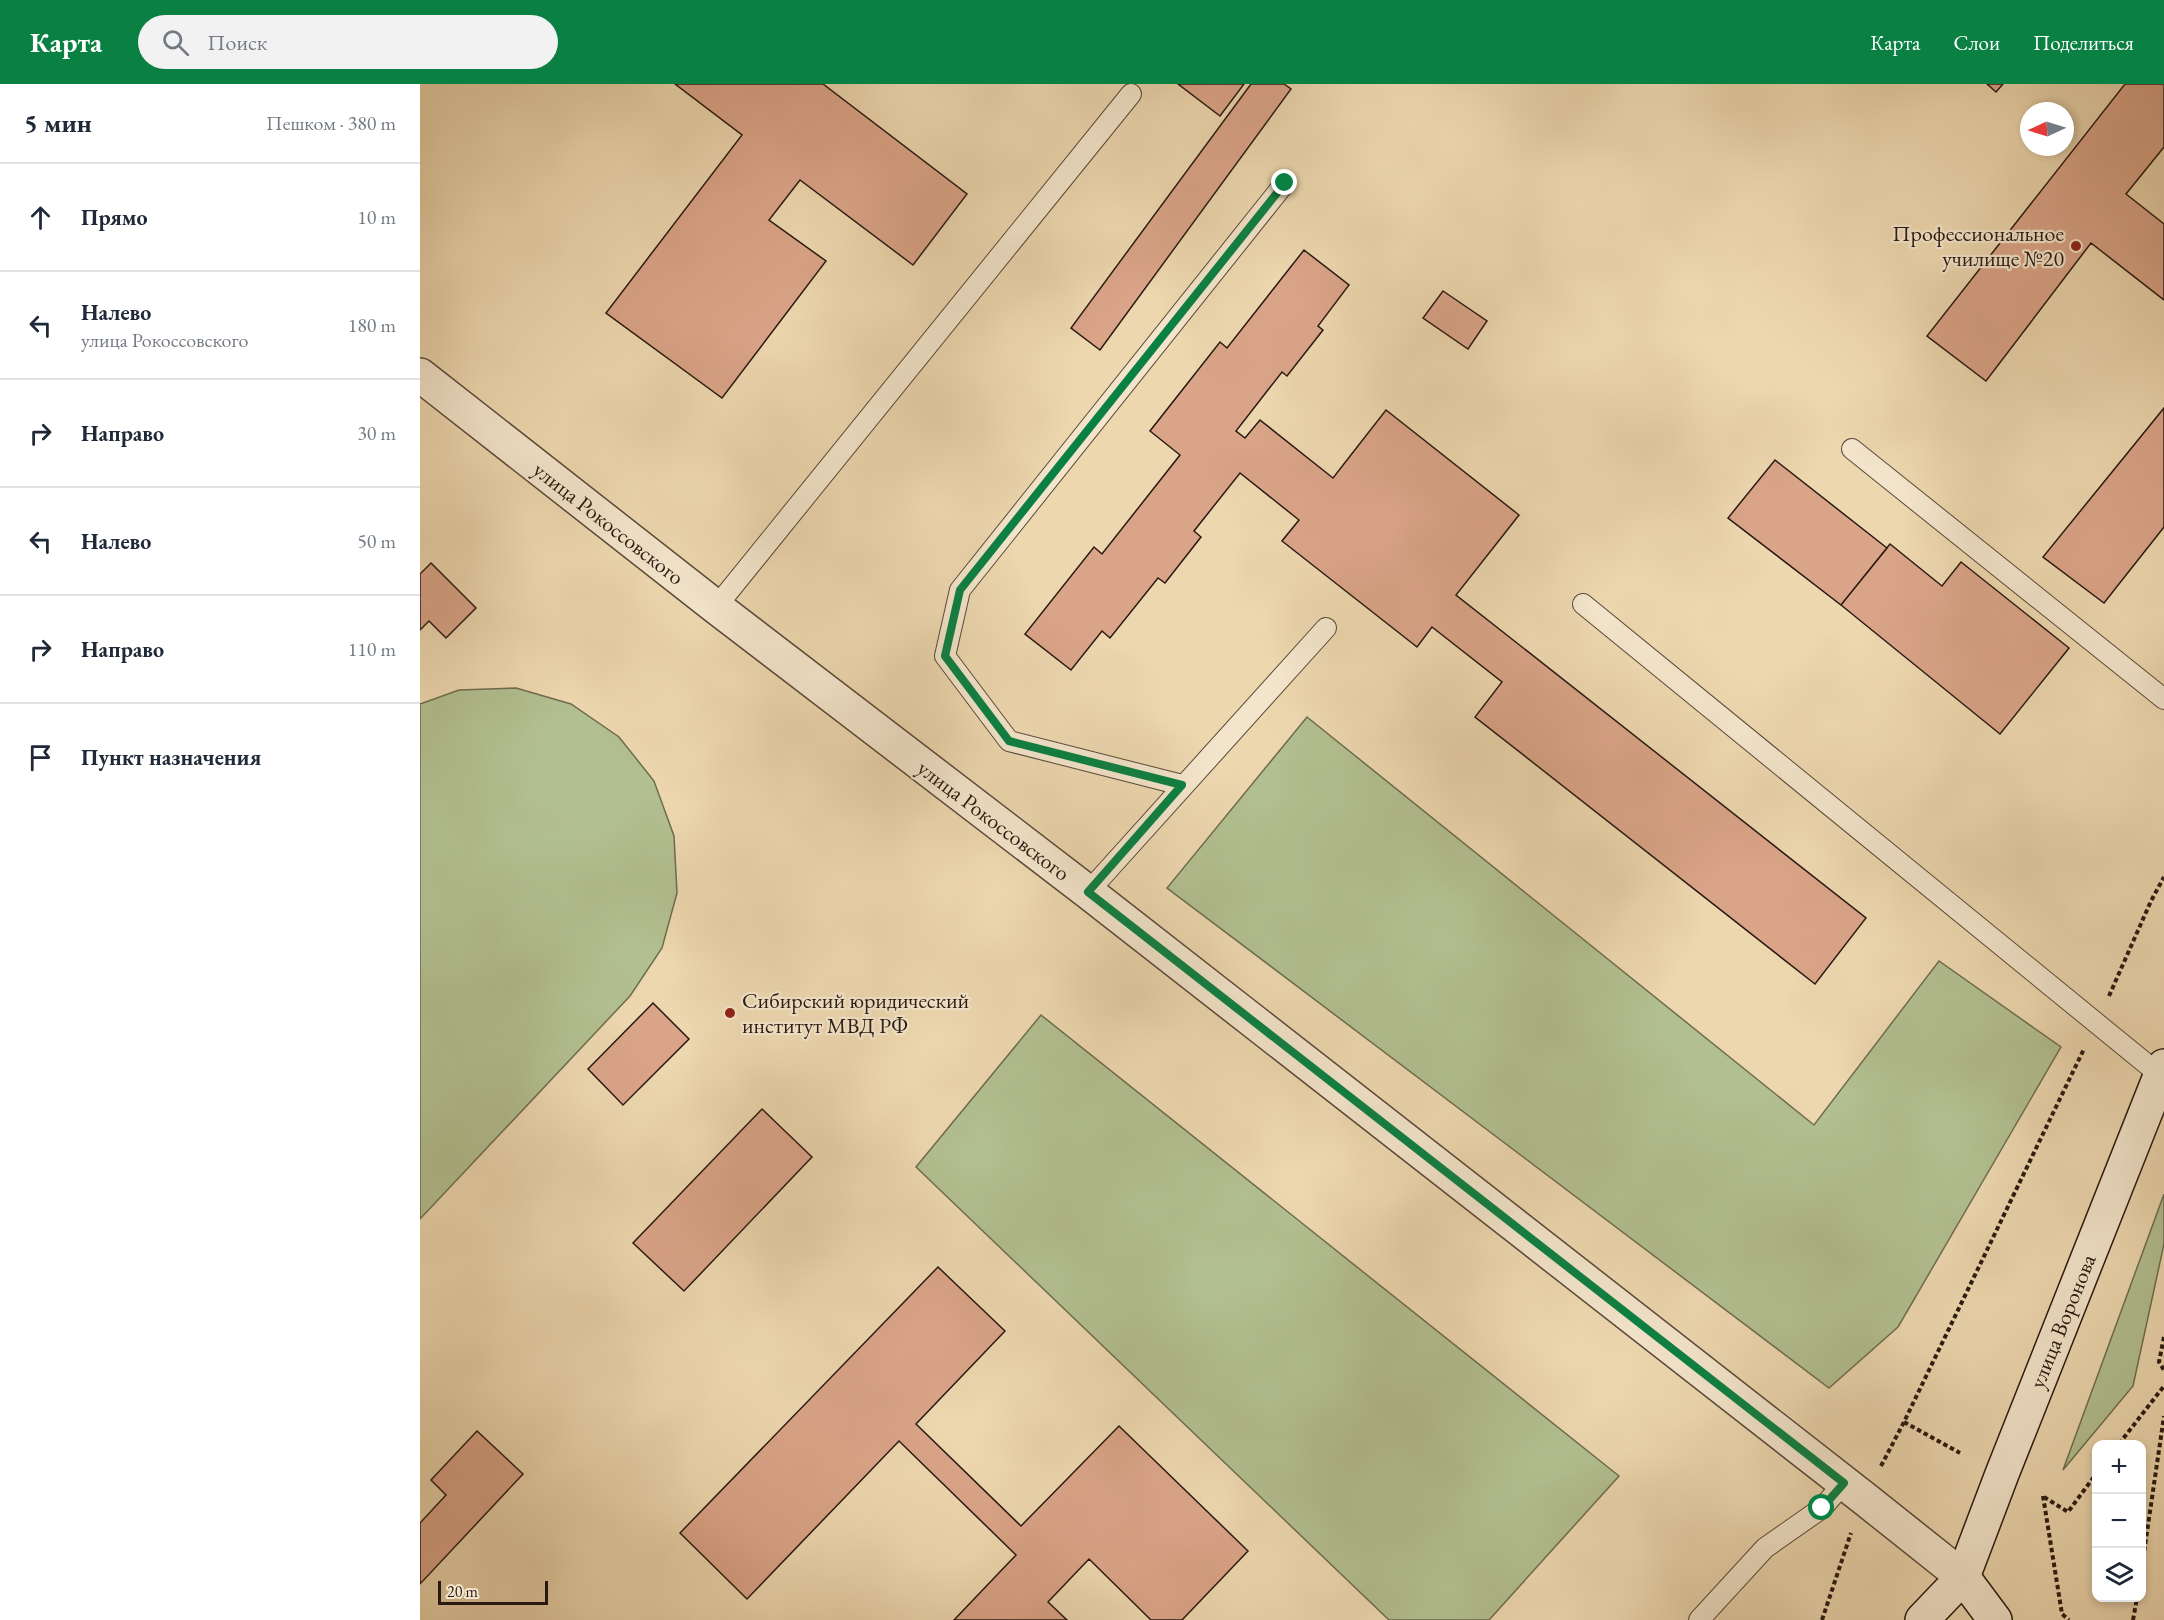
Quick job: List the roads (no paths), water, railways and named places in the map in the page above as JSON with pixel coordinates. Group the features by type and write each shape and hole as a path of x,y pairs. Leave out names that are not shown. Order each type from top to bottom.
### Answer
{"street":[{"name":"улица Рокоссовского","path":"420,375 716,607 1088,892 1963,1577"},
{"name":"улица Воронова","path":"1922,1620 1963,1577 2010,1451 2162,1070"},
{"path":"1963,1577 1995,1620"}],"lane":[{"path":"716,607 1131,94"},
{"path":"1182,785 1009,741 945,656 960,590 1285,183"},
{"path":"1852,449 2164,699"},
{"path":"1583,604 2097,1022 2162,1070"},
{"path":"1088,892 1182,785 1326,628"},
{"path":"1699,1620 1766,1548 1822,1508 1844,1483"}],"place":[{"name":"Профессиональное училище №20","path":"2076,246"},
{"name":"Сибирский юридический институт МВД РФ","path":"730,1013"}]}
